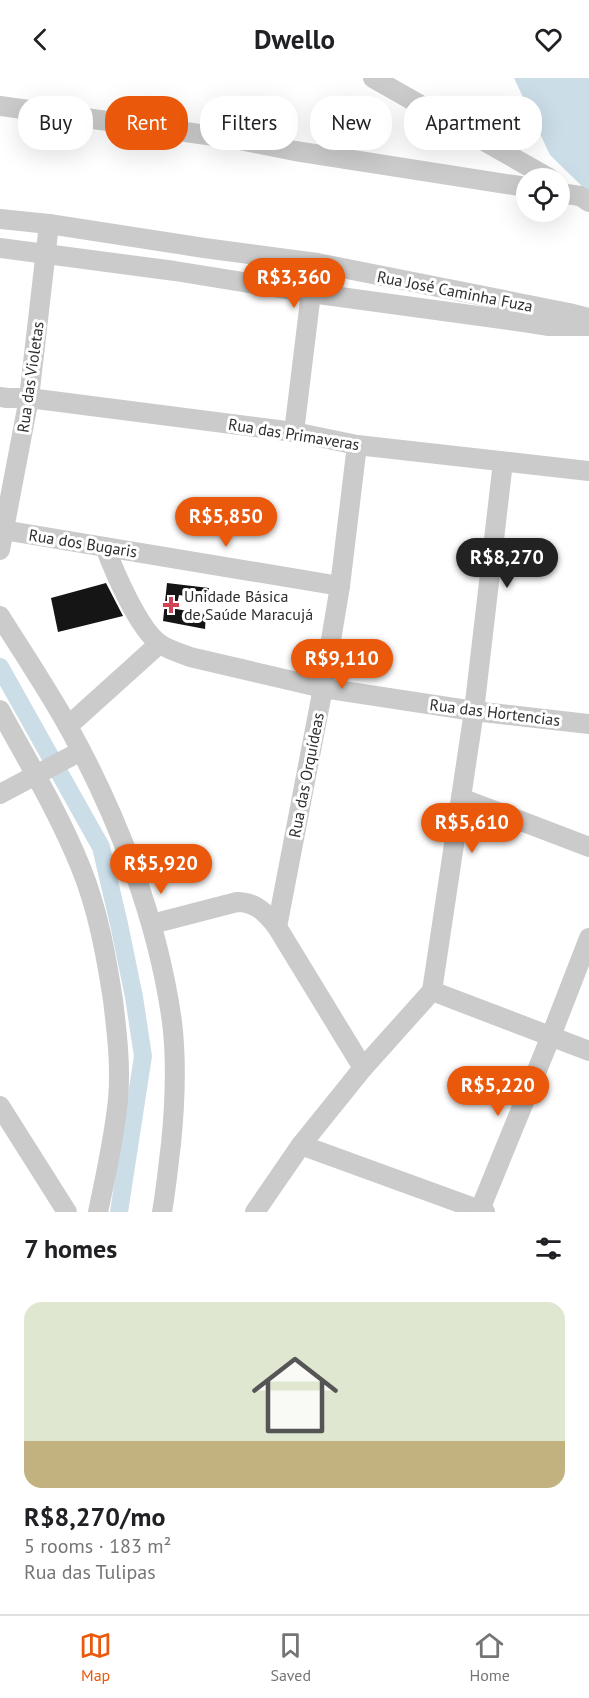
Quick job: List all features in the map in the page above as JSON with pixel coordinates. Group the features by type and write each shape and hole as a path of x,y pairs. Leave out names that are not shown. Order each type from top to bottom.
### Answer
{"street":[{"path":"373,78 531,168"},
{"path":"0,106 236,139 296,151 516,185"},
{"path":"570,191 584,199"},
{"name":"Rua José Caminha Fuza","path":"0,219 317,263 569,312 589,318"},
{"name":"Rua das Violetas","path":"0,550 29,398 49,224"},
{"name":"Rua José Caminha Fuza","path":"0,248 175,271 311,293 549,326 589,326"},
{"path":"294,432 311,293 317,263"},
{"name":"Rua das Primaveras","path":"2,400 29,398 294,432 357,445 589,471"},
{"name":"Rua das Orquídeas","path":"277,927 323,688 340,586 357,445"},
{"path":"255,1212 301,1144 363,1068 432,991 474,711 503,462"},
{"name":"Rua dos Bugaris","path":"3,530 340,586"},
{"path":"98,1212 115,1129 120,1065 118,1038 107,960 93,903 69,839 58,762 68,726 159,644 147,630 131,604 105,547"},
{"path":"0,616 68,726"},
{"name":"Rua das Hortencias","path":"159,644 190,657 323,688 474,711 589,724"},
{"path":"0,710 58,762 102,793 152,924 172,1022 175,1062 174,1114 162,1212"},
{"path":"0,794 58,762"},
{"path":"461,798 589,847"},
{"path":"152,924 237,902 243,902 261,910 277,927 363,1068"},
{"path":"301,1144 481,1211 589,938"},
{"path":"432,991 589,1051"},
{"path":"0,1106 67,1212"}],"water":[{"path":"514,78 589,78 589,193 570,174 570,168 563,168 550,155 542,138 542,96 522,96"}],"building":[{"path":"106,583 123,616 58,632 51,598"},
{"name":"Unidade Básica de Saúde Maracujá","path":"167,583 209,588 207,600 179,595 176,609 206,614 205,629 163,621"}],"waterway":[{"path":"0,667 101,847 119,924 143,1056 119,1212"}],"place":[{"name":"Unidade Básica de Saúde Maracujá","path":"171,605"}]}
